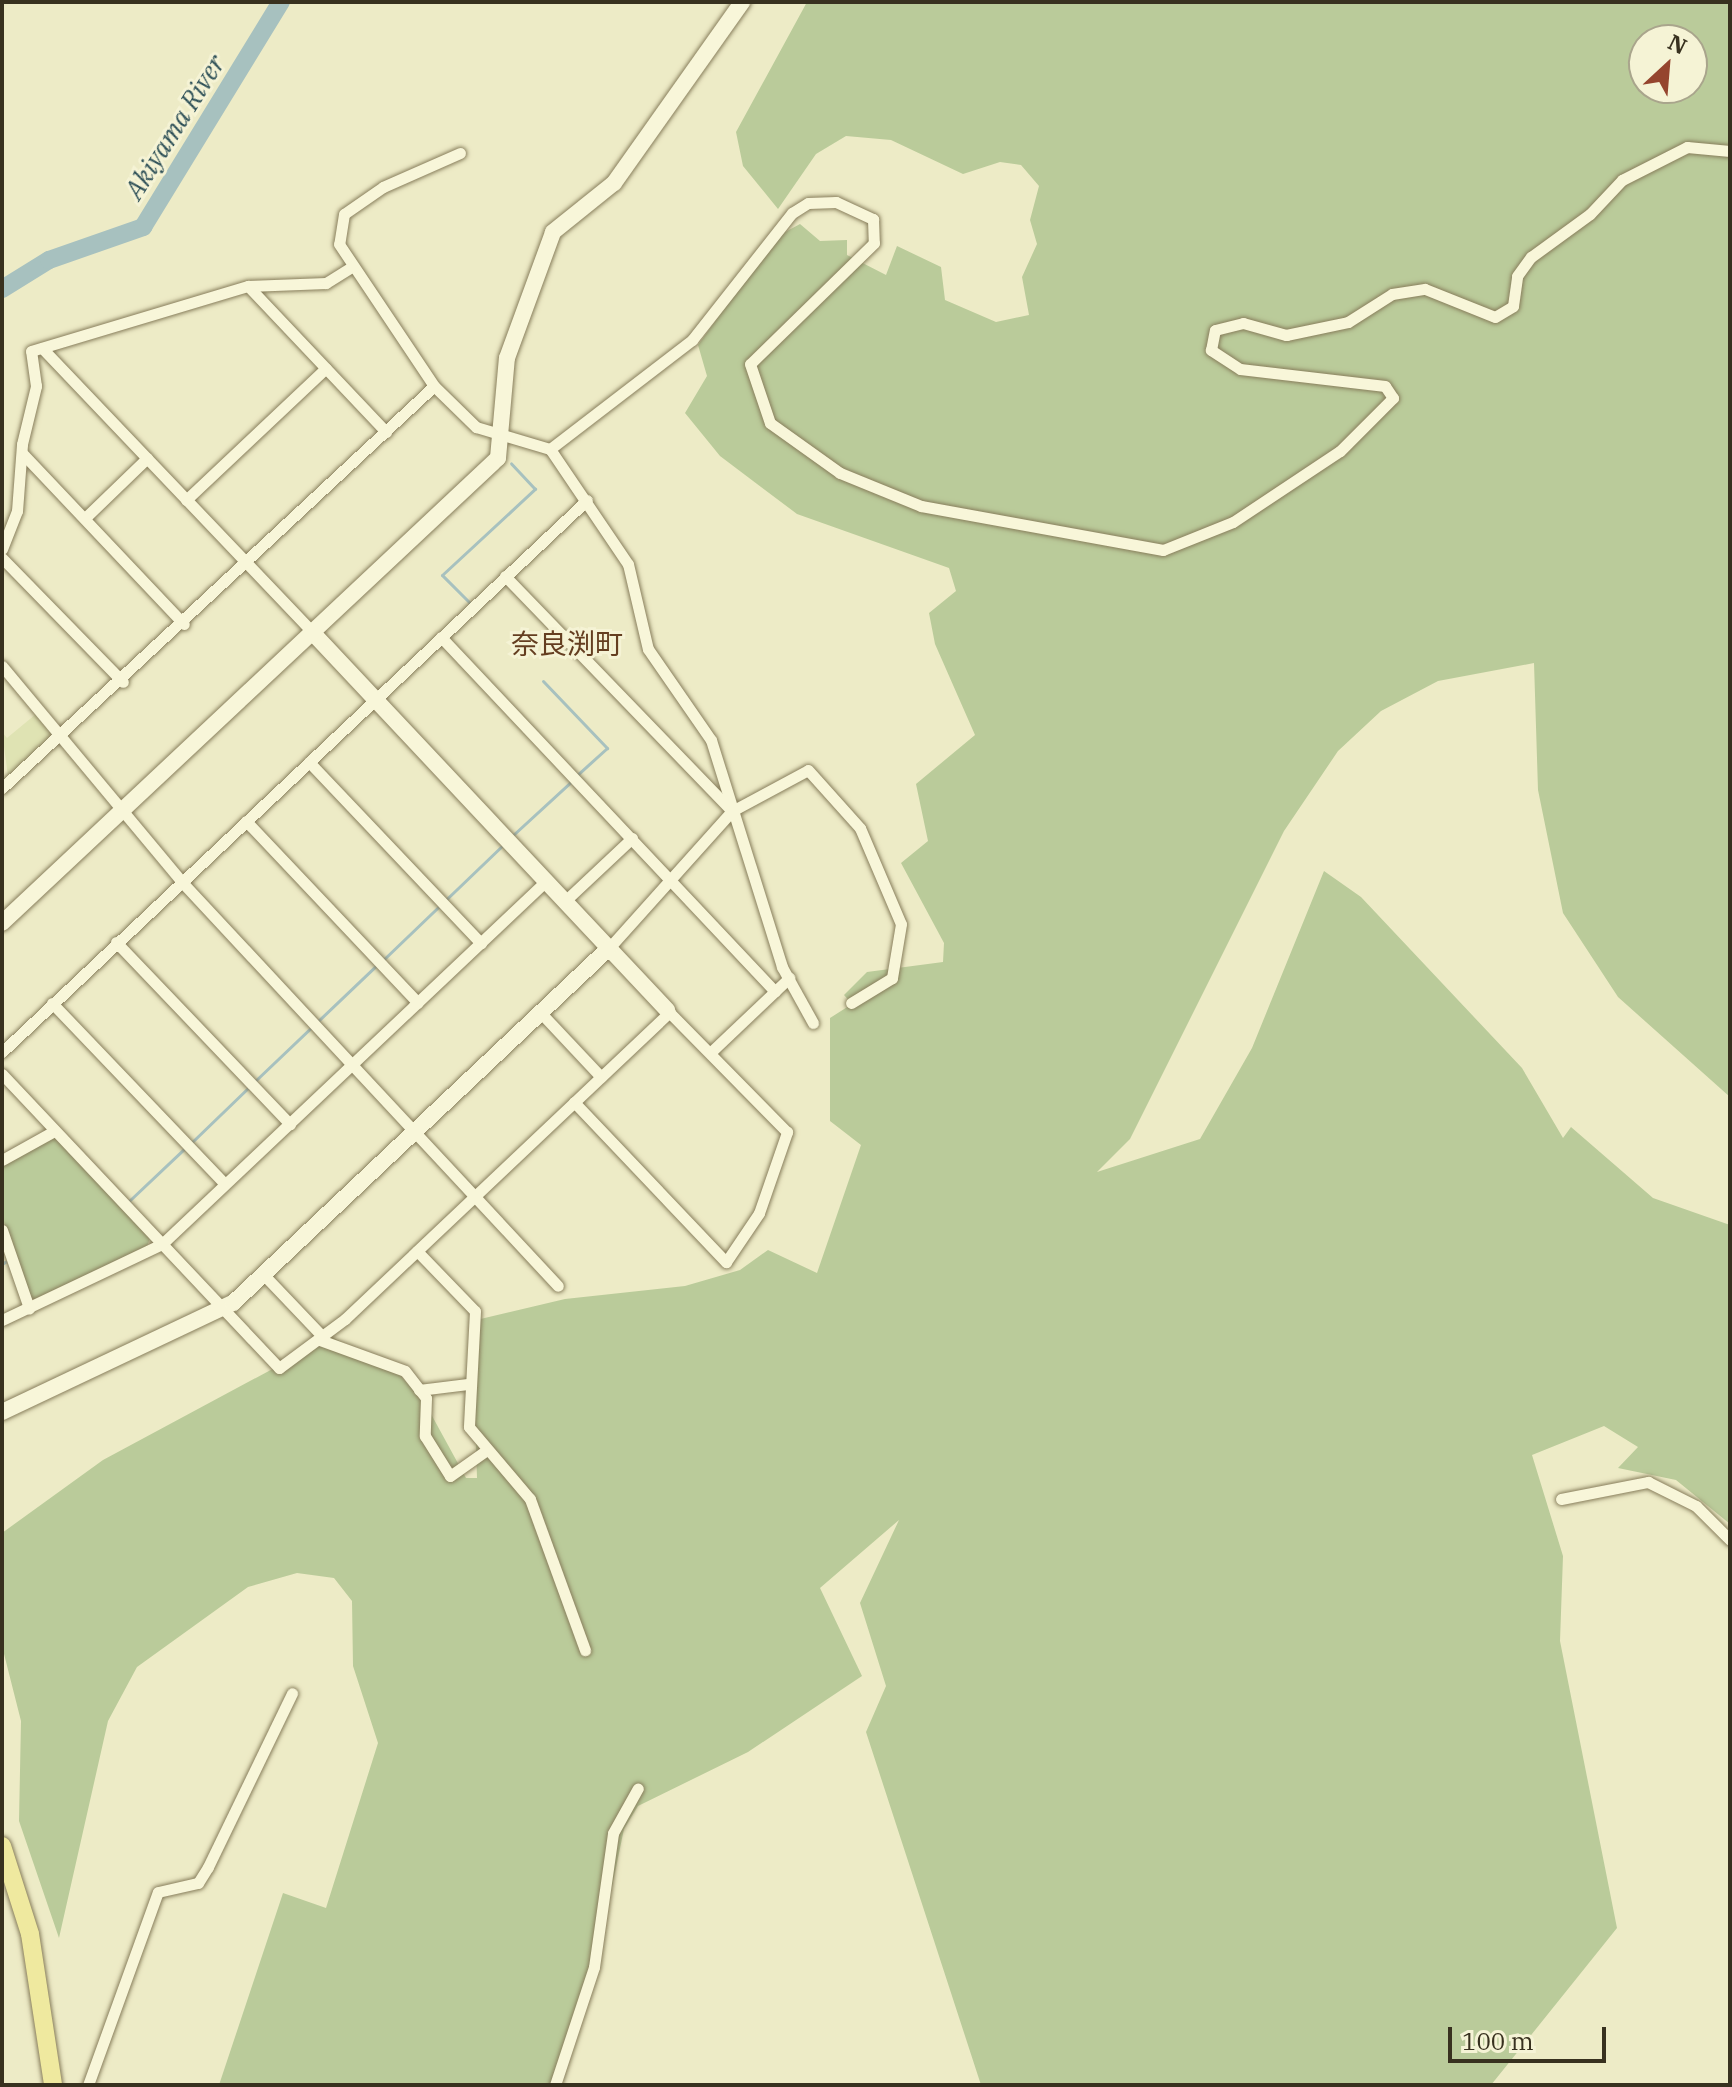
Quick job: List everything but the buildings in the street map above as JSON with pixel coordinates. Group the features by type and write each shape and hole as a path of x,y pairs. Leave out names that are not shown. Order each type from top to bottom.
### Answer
{"main road":[{"path":"2,1846 33,1948 53,2085"}],"street":[{"path":"2,923 498,458 507,358 553,232 614,183 742,2"},
{"path":"550,449 692,340 792,213 808,203 836,202 873,219 874,243 750,364 770,423 840,473 921,506 1163,550 1233,522 1340,451 1393,398 1385,386 1240,369 1211,350 1215,330 1243,323 1286,335 1348,322 1392,294 1425,289 1495,317 1513,306 1517,276 1531,257 1590,214 1622,180 1687,147 1730,151"},
{"path":"460,153 383,187 344,214 337,237 352,267 434,386 476,427 550,449 587,500 634,578 648,649 711,740 789,978 813,1023"},
{"path":"2,549 17,511 23,454 36,386 29,353 248,286 326,283 352,267"},
{"path":"248,286 386,432"},
{"path":"42,348 668,1011 711,1052 789,1139 745,1241 726,1262 574,1102"},
{"path":"186,500 326,368"},
{"path":"2,788 64,737 434,386"},
{"path":"23,454 86,517 184,624"},
{"path":"86,517 147,458"},
{"path":"2,1052 587,500"},
{"path":"2,558 123,682"},
{"path":"505,576 732,811"},
{"path":"441,637 775,992"},
{"path":"2,666 181,881 558,1286"},
{"path":"309,762 481,943"},
{"path":"2,1412 222,1308 263,1274 609,948 732,811 808,770 860,828 901,939 892,978 851,1003"},
{"path":"246,821 418,1003"},
{"path":"565,901 632,838"},
{"path":"2,1320 162,1244 546,881"},
{"path":"116,942 290,1124"},
{"path":"711,1052 789,978"},
{"path":"52,1003 225,1184"},
{"path":"2,1074 279,1368 321,1339 417,1251 668,1011"},
{"path":"540,1012 601,1077"},
{"path":"2,1160 54,1131"},
{"path":"2,1230 29,1308"},
{"path":"417,1251 475,1311 468,1384 469,1427 484,1452 530,1499 585,1650"},
{"path":"263,1274 321,1339 389,1360 419,1390 425,1436 450,1476 484,1452"},
{"path":"419,1390 468,1384"},
{"path":"1561,1499 1648,1482 1696,1506 1730,1540"},
{"path":"88,2085 158,1892 198,1883 292,1693"},
{"path":"555,2085 594,1967 613,1833 638,1788"}],"green space":[{"path":"807,2 1730,2 1730,1097 1618,997 1563,913 1538,790 1534,663 1438,681 1381,711 1338,751 1284,831 1130,1139 1097,1172 1200,1139 1252,1048 1324,871 1361,897 1522,1068 1563,1138 1571,1127 1653,1198 1730,1225 1730,1524 1676,1480 1618,1468 1638,1447 1604,1426 1532,1455 1563,1556 1560,1641 1617,1928 1491,2085 981,2085 866,1732 886,1686 860,1603 899,1520 820,1588 862,1676 748,1752 638,1806 624,1829 589,1997 554,2085 219,2085 283,1893 326,1908 378,1743 353,1666 352,1601 334,1578 297,1573 248,1587 137,1667 108,1721 59,1938 19,1821 21,1721 2,1646 2,1533 103,1460 332,1337 398,1373 425,1403 466,1478 477,1478 472,1321 565,1299 685,1286 740,1270 768,1250 817,1273 861,1145 830,1121 830,1018 852,1004 844,995 867,972 943,962 944,943 901,863 928,841 916,784 975,735 935,644 929,613 956,591 949,568 797,514 720,456 685,413 707,376 698,345 776,237 800,224 820,241 847,240 847,255 886,275 897,246 941,267 945,300 996,322 1029,315 1022,277 1037,244 1030,220 1039,186 1021,165 1000,162 963,174 891,140 846,136 816,154 778,209 743,166 736,132"},
{"path":"36,714 57,738 8,776 2,732 7,738"},
{"path":"48,1137 58,1138 150,1238 147,1247 36,1300 28,1297 2,1216 2,1164"}],"waterway":[{"name":"Akiyama River","path":"2,289 49,260 143,227 281,2"},
{"path":"469,602 442,575 535,489 511,463"},
{"path":"543,681 607,748 577,775"},
{"path":"513,835 572,781"},
{"path":"383,960 505,843"},
{"path":"255,1081 377,965"},
{"path":"192,1142 250,1086"},
{"path":"130,1200 186,1147"}],"district":[{"name":"奈良渕町","path":"567,644"}]}
